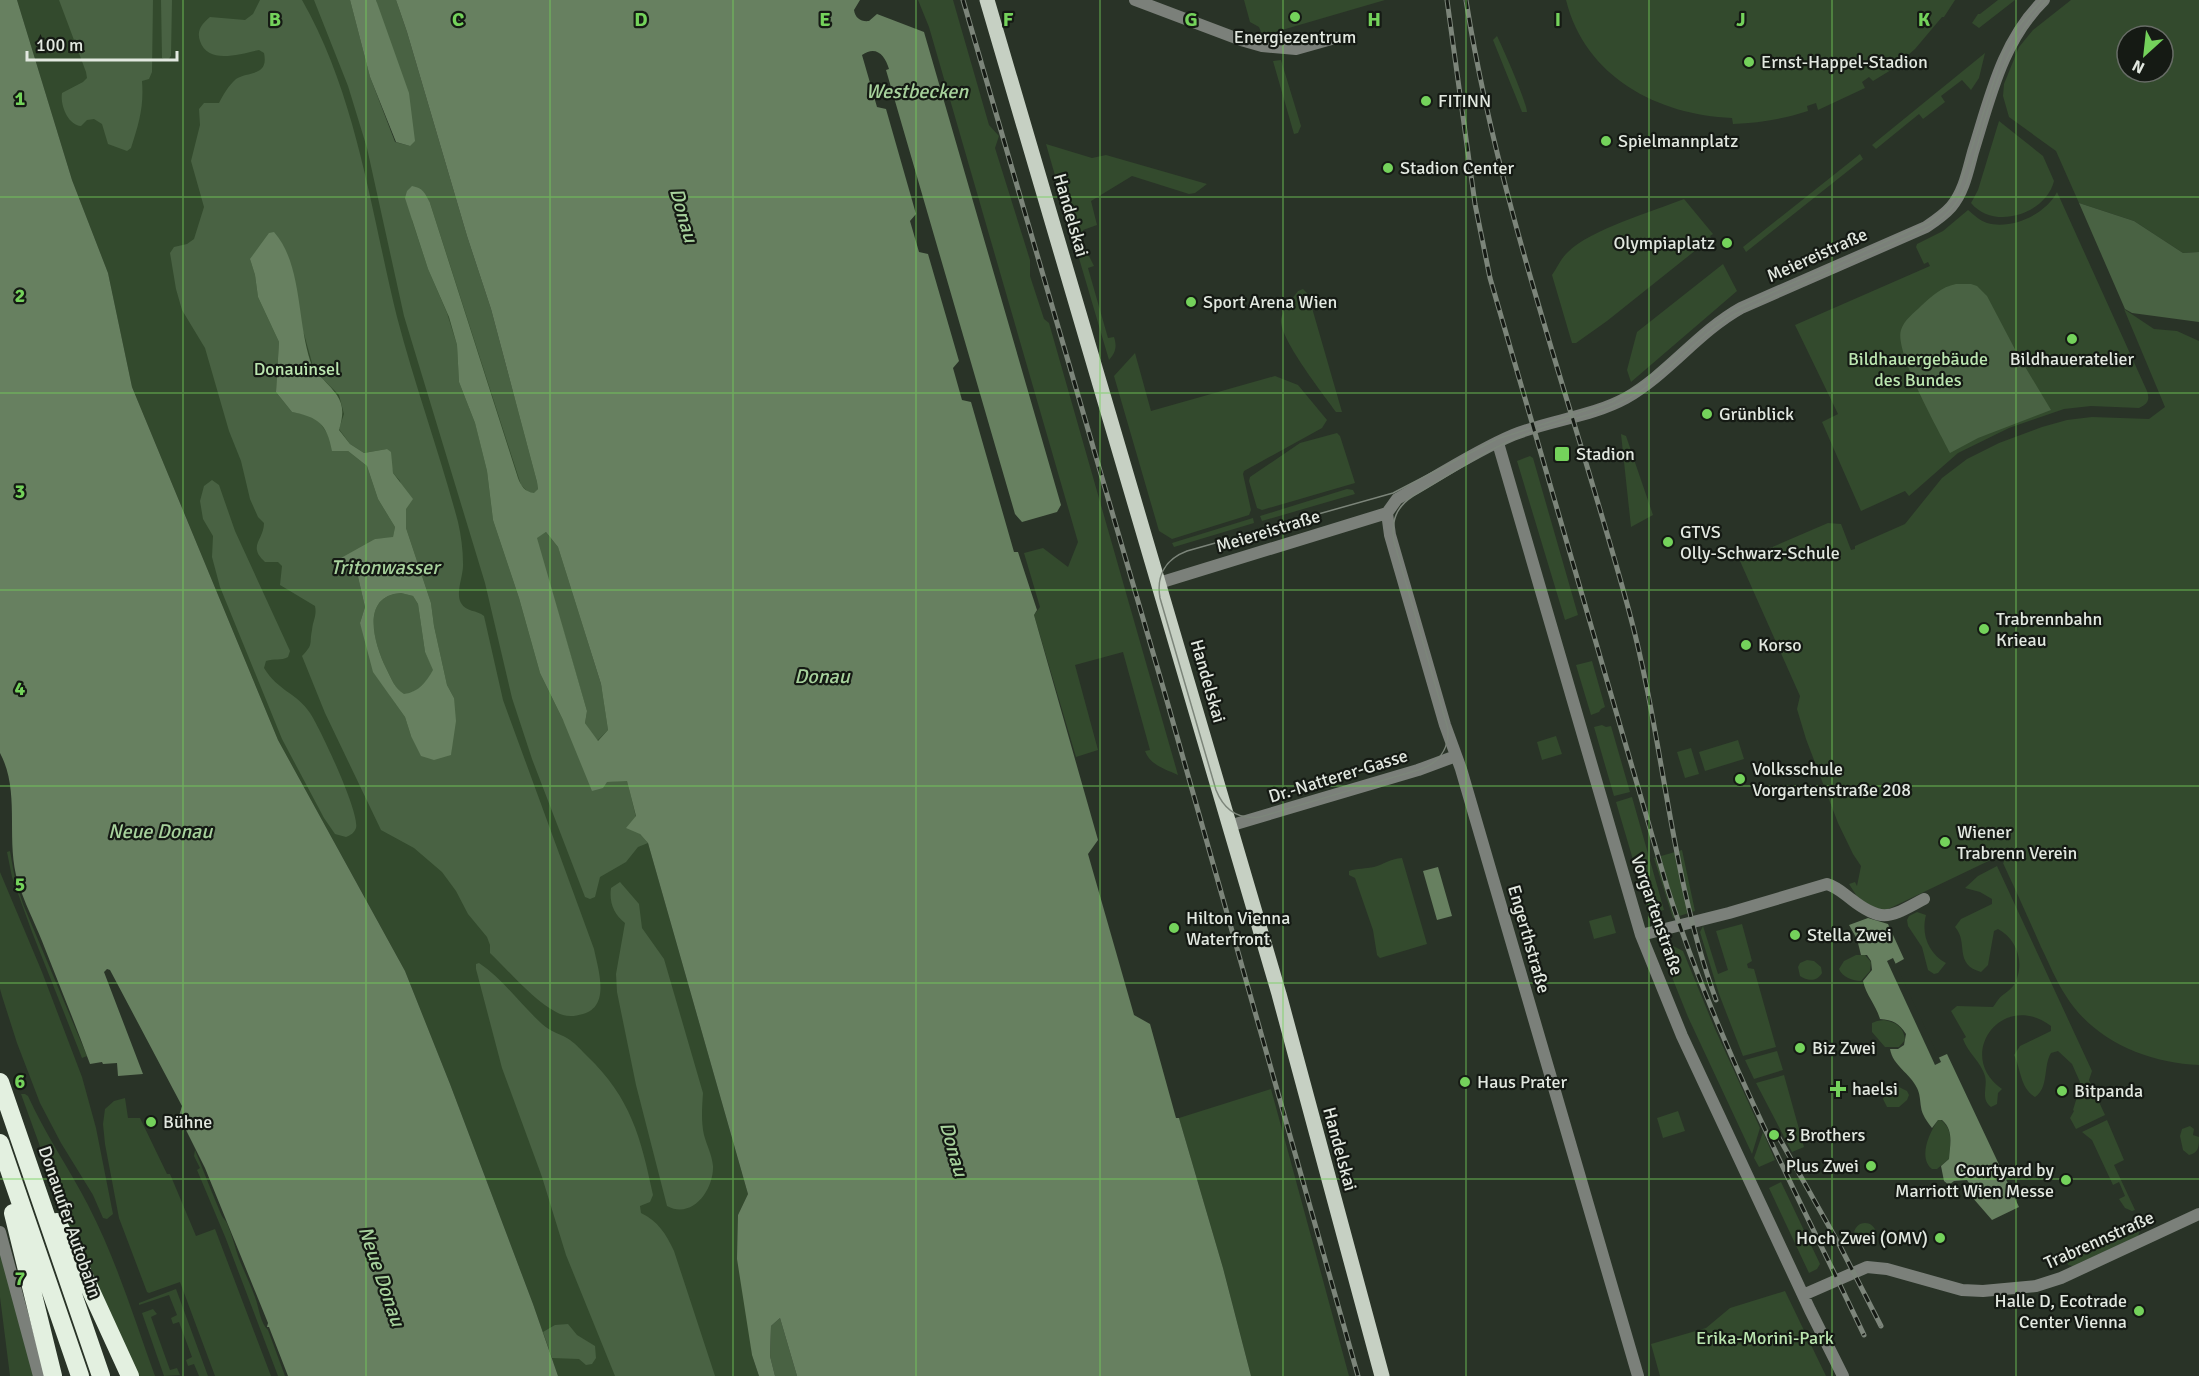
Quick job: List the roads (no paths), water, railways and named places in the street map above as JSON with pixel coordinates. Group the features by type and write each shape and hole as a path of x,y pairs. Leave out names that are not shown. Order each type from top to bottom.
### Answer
{"highway":[{"name":"Donauufer Autobahn","path":"0,1082 101,1376"},
{"path":"0,1143 81,1376"},
{"path":"7,1163 15,1226 53,1376"},
{"path":"31,1173 75,1256 130,1376"}],"main road":[{"name":"Handelskai","path":"987,0 1279,994 1382,1376"}],"street":[{"path":"1135,0 1262,46 1296,49 1335,38"},
{"name":"Meiereistraße","path":"1498,443 1513,435 1626,398 1728,315 1926,227 1940,218 1951,207 1963,185 2007,51 2026,19 2044,0"},
{"path":"1387,513 1397,499 1498,443"},
{"name":"Vorgartenstraße","path":"1498,443 1641,935 1682,1036 1843,1376"},
{"name":"Meiereistraße","path":"1159,583 1387,513"},
{"name":"Engerthstraße","path":"1387,513 1390,535 1444,725 1456,756 1638,1376"},
{"name":"Dr.-Natterer-Gasse","path":"1229,826 1418,770 1456,756"},
{"path":"1641,935 1729,913 1827,884 1834,886 1868,910 1884,916 1893,915 1924,899"},
{"name":"Trabrennstraße","path":"1803,1295 1867,1267 1887,1269 1962,1290 1983,1291 2036,1286 2061,1278 2199,1214"},
{"path":"0,1232 39,1376"}],"water":[{"name":"Neue Donau","path":"0,0 17,0 72,180 108,273 132,387 278,740 405,971 450,1084 558,1376 288,1376 205,1168 179,1116 182,1106 110,970 107,969 104,972 143,1074 118,1076 117,1063 90,1064 18,882 14,866 10,784 0,753"},
{"path":"350,0 376,0 409,93 415,141 410,146 396,142 370,77"},
{"name":"Donau","path":"396,0 860,0 854,10 861,20 869,21 877,14 924,32 1061,505 1057,512 1022,522 1015,514 886,70 889,69 885,60 876,51 862,55 877,107 886,109 916,214 910,221 919,252 928,254 959,361 953,368 962,400 971,402 1014,552 1018,552 1037,610 1034,615 1098,840 1088,854 1134,1015 1150,1024 1176,1118 1179,1118 1223,1268 1251,1376 797,1376 780,1318 771,1326 770,1356 775,1376 759,1376 752,1355 737,1259 738,1215 748,1194 648,843 640,834 626,828 636,816 627,781 607,782 603,788 592,791 563,720 540,673 519,598 493,520 487,471 475,423 459,382 457,345 449,317 428,269 405,198 412,186 419,188 430,203 520,484 534,493 538,489 537,482 491,309","holes":["546,532 558,547 601,684 608,730 598,741 585,723 587,711 537,538"]},
{"name":"Tritonwasser","path":"274,232 284,246 290,262 313,368 340,401 342,414 339,430 350,444 364,453 387,449 391,452 393,473 413,499 406,509 406,528 431,603 447,685 454,698 456,721 451,755 434,760 421,756 405,717 373,672 360,623 365,607 356,568 340,568 341,558 375,539 393,537 395,527 378,499 367,466 348,451 332,451 327,434 320,423 309,416 292,412 276,392 279,342 258,297 250,259 269,233","holes":["401,593 413,596 418,604 425,652 433,670 422,686 404,694 394,683 382,658 375,634 375,611 380,602 388,596"]},
{"path":"1438,867 1452,916 1437,920 1423,871"},
{"path":"1868,918 1888,924 1904,959 1895,964 1938,1058 1947,1054 2019,1207 1992,1220 1972,1197 1973,1189 1967,1180 1954,1181 1949,1185 1944,1181 1941,1166 1949,1159 1948,1128 1942,1120 1938,1120 1932,1128 1922,1113 1917,1088 1894,1060 1890,1049 1898,1049 1904,1045 1906,1034 1895,1023 1880,1019 1863,981 1872,970 1871,961 1867,955 1861,955 1857,939 1849,925"}],"tram line":[{"path":"2041,0 2017,28 2003,53 1957,193 1945,209 1929,222 1733,310 1708,327 1644,382 1612,402 1497,439 1393,493 1187,551 1173,558 1161,575 1160,598 1216,790 1223,803 1239,815 1260,817 1418,770 1437,760 1447,743 1448,729 1394,541 1394,521 1402,505 1413,496 1499,446 1541,429 1604,410 1628,399 1735,314 1939,221 1955,205 1967,183 1988,110 2005,62 2030,19 2047,0"}],"railway":[{"path":"963,0 1165,694 1358,1376"},
{"path":"1447,0 1475,204 1490,278 1667,887 1687,945 1732,1058 1864,1335"},
{"path":"1466,0 1480,78 1518,232 1629,611 1651,709 1677,856 1700,953 1716,1000"},
{"path":"1778,1136 1840,1246 1881,1326"}],"place":[{"name":"Energiezentrum","path":"1295,17"},
{"name":"Ernst-Happel-Stadion","path":"1749,62"},
{"name":"FITINN","path":"1426,101"},
{"name":"Spielmannplatz","path":"1606,141"},
{"name":"Stadion Center","path":"1388,168"},
{"name":"Olympiaplatz","path":"1727,243"},
{"name":"Sport Arena Wien","path":"1191,302"},
{"name":"Bildhaueratelier","path":"2072,339"},
{"name":"Grünblick","path":"1707,414"},
{"name":"Stadion","path":"1562,454"},
{"name":"GTVS Olly-Schwarz-Schule","path":"1668,542"},
{"name":"Trabrennbahn Krieau","path":"1984,629"},
{"name":"Korso","path":"1746,645"},
{"name":"Volksschule Vorgartenstraße 208","path":"1740,779"},
{"name":"Wiener Trabrenn Verein","path":"1945,842"},
{"name":"Hilton Vienna Waterfront","path":"1174,928"},
{"name":"Stella Zwei","path":"1795,935"},
{"name":"Biz Zwei","path":"1800,1048"},
{"name":"Haus Prater","path":"1465,1082"},
{"name":"haelsi","path":"1838,1089"},
{"name":"Bitpanda","path":"2062,1091"},
{"name":"Bühne","path":"151,1122"},
{"name":"3 Brothers","path":"1774,1135"},
{"name":"Plus Zwei","path":"1871,1166"},
{"name":"Courtyard by Marriott Wien Messe","path":"2066,1180"},
{"name":"Hoch Zwei (OMV)","path":"1940,1238"},
{"name":"Halle D, Ecotrade Center Vienna","path":"2139,1311"}],"water label":[{"name":"Westbecken","path":"917,91"}],"park label":[{"name":"Donauinsel","path":"297,369"},
{"name":"Bildhauergebäude des Bundes","path":"1918,370"},
{"name":"Erika-Morini-Park","path":"1765,1338"}]}
